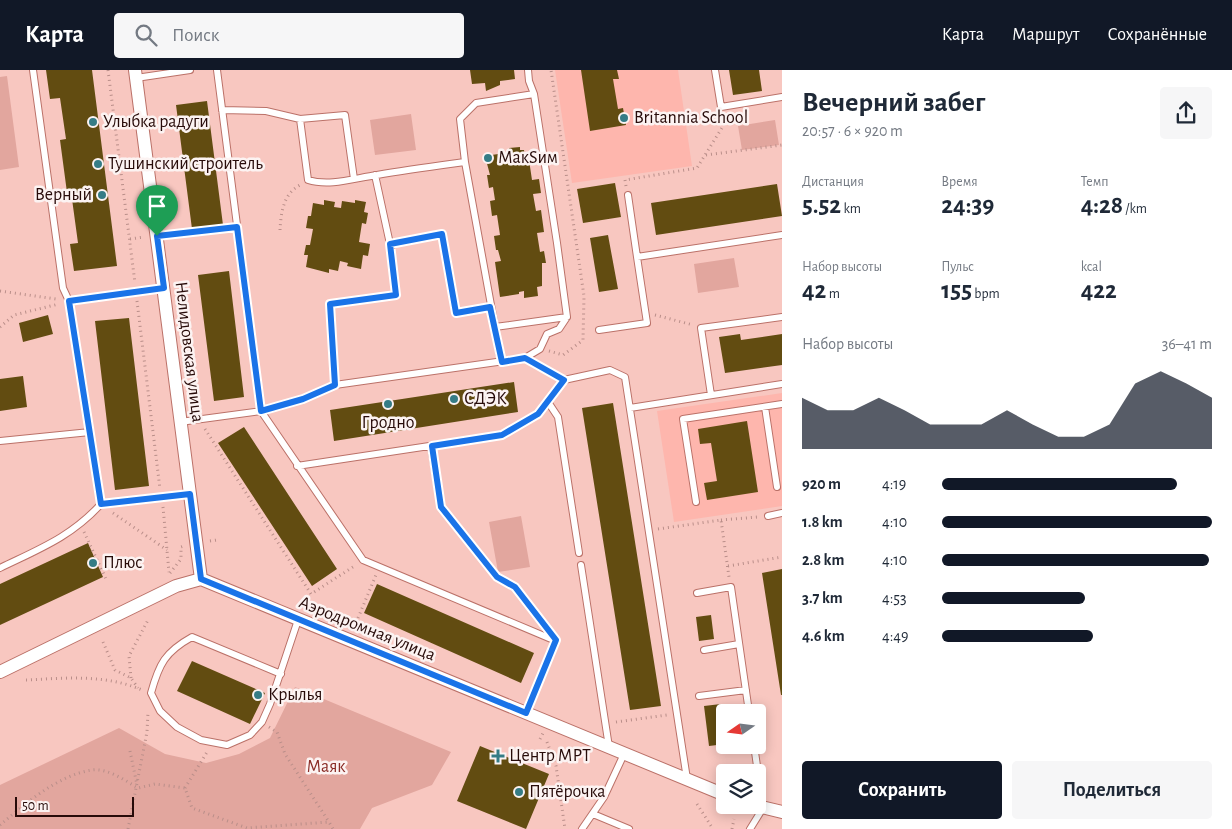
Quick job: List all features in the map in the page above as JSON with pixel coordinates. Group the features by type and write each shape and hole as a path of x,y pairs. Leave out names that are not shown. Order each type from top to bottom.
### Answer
{"street":[{"name":"Нелидовская улица","path":"136,74 201,579"},
{"name":"Аэродромная улица","path":"201,579 716,791"},
{"path":"0,672 176,586 201,579"},
{"path":"766,809 782,812"}],"lane":[{"path":"33,70 63,288 69,301 101,504"},
{"path":"136,74 190,70"},
{"path":"217,70 261,411 362,560 556,640 526,713"},
{"path":"180,422 261,411 303,399 335,385 525,358 540,348 547,334 559,329 567,317 558,243 534,94 529,81 528,70"},
{"path":"715,70 721,106 782,97"},
{"path":"502,362 490,307 465,162 460,119 476,103 534,94"},
{"path":"222,110 266,111 300,119 345,115 354,179"},
{"path":"300,119 308,180 320,184 465,162"},
{"path":"335,385 330,304 396,295 390,244 375,175"},
{"path":"599,330 647,323 628,195"},
{"path":"637,257 782,235"},
{"path":"69,301 164,288"},
{"path":"495,328 567,317"},
{"path":"711,395 701,328 782,317"},
{"path":"525,358 564,380 610,370 625,377 687,780"},
{"path":"297,466 502,435 538,414 564,380"},
{"path":"630,408 782,384"},
{"path":"548,402 558,417 579,553"},
{"path":"696,502 683,419 782,404"},
{"path":"765,407 777,487"},
{"path":"0,441 90,432"},
{"path":"432,446 441,507"},
{"path":"0,568 66,536 101,504 190,494"},
{"path":"768,516 782,514"},
{"path":"581,565 610,748"},
{"path":"697,593 731,588 748,704"},
{"path":"281,674 192,636 173,647 156,675 152,693 160,711 178,727 201,740 227,745 250,735 262,722 281,674 298,620"},
{"path":"704,650 739,644"},
{"path":"699,696 746,690"},
{"path":"582,829 593,814 624,754"},
{"path":"593,814 630,829"},
{"path":"750,829 755,814"}],"path":[{"path":"108,70 154,438"},
{"path":"540,348 563,355 583,340 584,296 551,70"},
{"path":"628,195 625,180 697,168 737,104"},
{"path":"705,156 782,145"},
{"path":"280,230 282,208 295,187 308,180"},
{"path":"130,239 237,227"},
{"path":"390,244 442,234 456,313 490,307"},
{"path":"0,291 69,301"},
{"path":"0,327 14,315 69,301"},
{"path":"646,313 686,324"},
{"path":"200,420 311,594 362,560"},
{"path":"101,504 167,550"},
{"path":"441,507 497,577 515,587 556,640"},
{"path":"649,530 721,520 768,516"},
{"path":"721,520 731,588"},
{"path":"80,524 106,579"},
{"path":"728,566 782,558"},
{"path":"358,618 379,567"},
{"path":"131,678 129,656 148,620"},
{"path":"26,680 75,677 107,680 139,688 131,678 115,670 103,642"},
{"path":"606,723 677,714"},
{"path":"128,829 138,788 147,732"},
{"path":"277,732 285,754 333,829"},
{"path":"547,742 556,766 565,829"},
{"path":"130,750 138,788"},
{"path":"185,788 207,752"},
{"path":"0,826 24,806 64,779 92,770 113,774 138,788 156,784 185,788"},
{"path":"185,788 192,808 247,828 329,822"},
{"path":"698,804 713,829"},
{"path":"732,829 734,819"}],"shaded area":[{"name":"Britannia School","path":"555,70 678,70 692,166 572,183"},
{"path":"782,393 782,506 674,522 657,411"}],"green space":[{"path":"7,76 19,167 0,170 0,77"},
{"path":"411,114 416,150 375,155 370,120"},
{"path":"775,120 779,145 742,150 738,126"},
{"path":"734,258 739,287 698,293 694,264"},
{"path":"521,516 530,567 498,572 489,522"},
{"name":"Маяк","path":"295,687 451,752 432,785 372,808 360,829 0,829 0,785 119,728 165,754 206,763 239,754 270,738"}],"building":[{"path":"46,70 92,70 117,266 74,271 70,244 78,243 72,199 68,200 60,140 66,139 60,98 50,99"},
{"path":"470,70 514,70 515,79 500,81 500,85 486,91 485,83 472,84"},
{"path":"581,70 617,70 619,79 613,79 618,109 623,108 626,125 590,131"},
{"path":"729,70 759,70 762,91 733,95"},
{"path":"207,101 223,225 192,229 176,105"},
{"path":"520,147 520,150 524,150 525,160 529,160 532,180 539,179 541,193 533,194 536,211 541,210 544,232 537,233 540,252 544,251 546,263 542,263 542,286 537,287 538,296 524,298 524,291 519,292 519,294 500,297 495,262 501,261 498,250 496,250 494,236 500,235 497,215 492,216 490,201 495,200 493,187 489,188 487,175 490,175 485,156 505,153 506,156 510,156 509,148"},
{"path":"615,183 621,217 583,223 577,189"},
{"path":"777,184 782,216 656,235 651,203"},
{"path":"324,200 335,202 334,207 341,208 342,201 355,203 355,200 366,202 364,212 368,213 366,224 362,223 359,242 370,244 368,256 363,255 361,269 347,266 348,263 340,261 338,271 329,269 329,273 306,267 308,255 304,255 306,245 310,245 313,229 306,228 308,216 311,216 313,203 324,205"},
{"path":"608,235 618,289 599,292 590,238"},
{"path":"229,271 244,397 214,401 198,275"},
{"path":"48,315 53,334 23,342 19,323"},
{"path":"129,318 149,486 115,490 95,321"},
{"path":"740,334 741,340 782,334 782,365 725,373 719,337"},
{"path":"23,376 27,407 0,411 0,379"},
{"path":"514,382 518,412 334,441 330,410"},
{"path":"613,403 661,706 630,710 582,408"},
{"path":"747,421 758,492 707,500 704,483 717,481 711,443 700,444 698,429"},
{"path":"244,427 337,569 312,586 218,443"},
{"path":"88,543 103,577 0,625 0,584"},
{"path":"782,569 782,695 781,695 762,573"},
{"path":"377,584 534,653 521,683 364,613"},
{"path":"711,615 714,639 699,641 696,617"},
{"path":"192,661 265,693 250,724 177,691"},
{"path":"716,705 716,745 709,746 704,706"},
{"path":"480,746 549,774 526,829 457,801"}],"place":[{"name":"Britannia School","path":"624,118"},
{"name":"Улыбка радуги","path":"93,122"},
{"name":"МакSим","path":"488,158"},
{"name":"Тушинский строитель","path":"98,164"},
{"name":"Верный","path":"102,195"},
{"name":"СДЭК","path":"454,399"},
{"name":"Гродно","path":"388,404"},
{"name":"Плюс","path":"93,563"},
{"name":"Крылья","path":"258,695"},
{"name":"Центр МРТ","path":"498,756"},
{"name":"Пятёрочка","path":"519,792"}],"route":[{"path":"237,227 261,411 303,399 335,385 330,304 396,295 390,244 442,234 456,313 490,307 502,362 525,358 564,380 538,414 502,435 432,446 441,507 497,577 515,587 556,640 526,713 201,579 190,494 101,504 69,301 164,288 157,236 237,227"}]}
